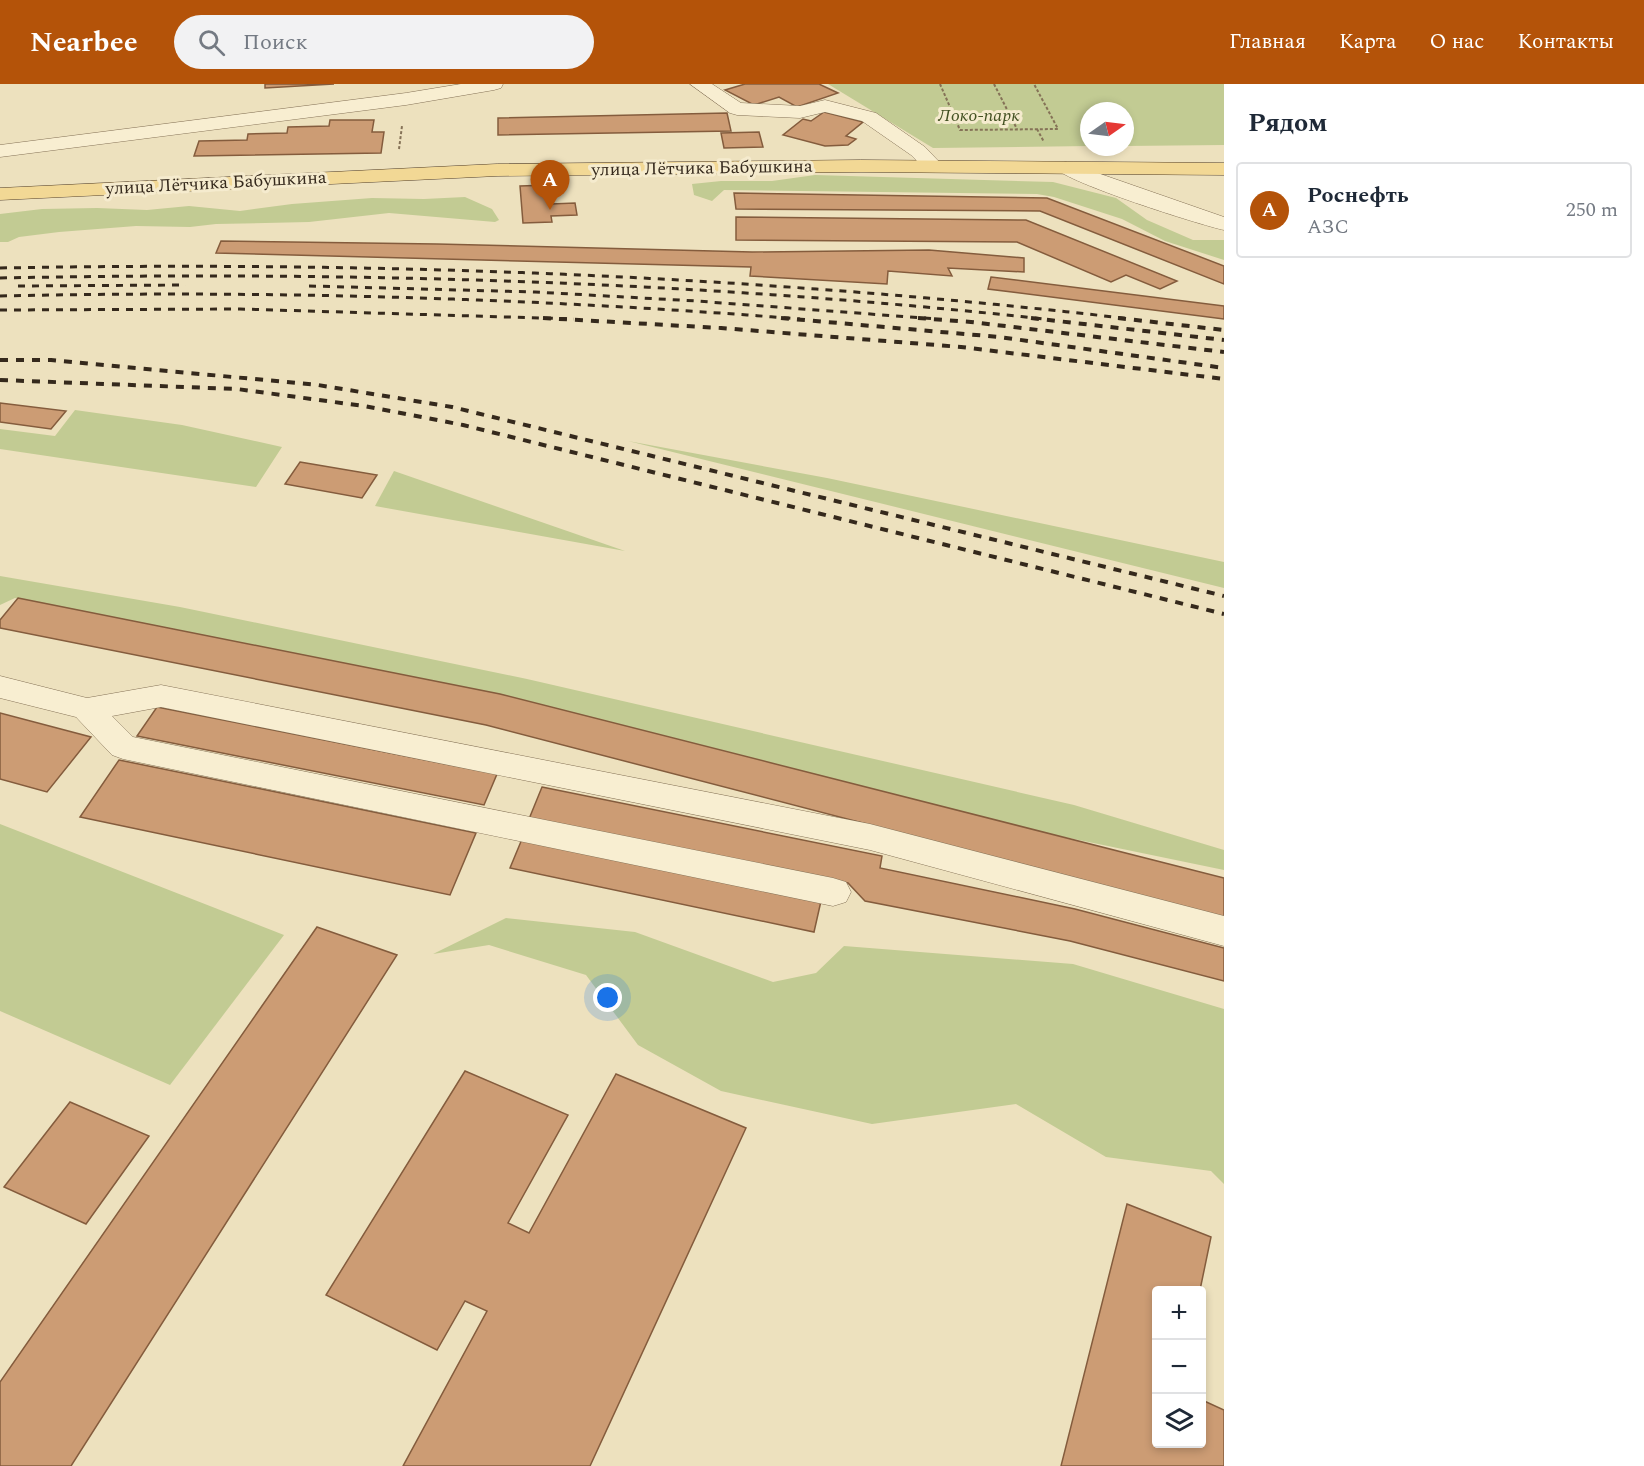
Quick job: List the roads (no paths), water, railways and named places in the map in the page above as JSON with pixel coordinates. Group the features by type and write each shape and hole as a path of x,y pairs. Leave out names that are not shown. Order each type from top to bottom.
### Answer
{"main road":[{"name":"улица Лётчика Бабушкина","path":"0,194 497,170 934,166 1224,169"}],"lane":[{"path":"0,151 406,99 494,84"},
{"path":"699,84 737,109 800,112 825,106 869,117 918,151 934,166"},
{"path":"1066,168 1224,224"},
{"path":"0,687 87,709 161,696 173,698 870,837 1224,931"},
{"path":"87,709 123,747 833,892"}],"railway":[{"path":"0,268 283,267 566,274 849,291 1131,319"},
{"path":"0,278 261,276 653,287 914,306 1044,319"},
{"path":"18,286 186,285"},
{"path":"309,286 535,292 696,301 937,319"},
{"path":"0,296 200,294 400,297 600,306 800,319"},
{"path":"0,310 240,309 546,318"},
{"path":"546,318 574,319"},
{"path":"546,318 721,328 961,347 1224,379"},
{"path":"781,318 999,337 1224,368"},
{"path":"918,318 971,322 1224,352"},
{"path":"1031,318 1224,340"},
{"path":"1118,318 1224,330"},
{"path":"0,360 51,360 318,385 452,407 1224,596"},
{"path":"0,380 237,389 364,406 463,425 1224,614"}],"place":[{"name":"Роснефть","path":"550,210"}],"park label":[{"name":"Локо-парк","path":"979,115"}]}
